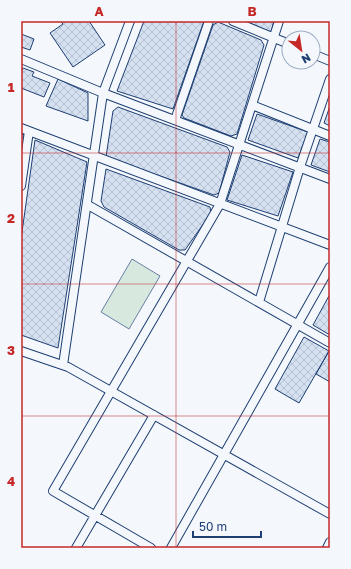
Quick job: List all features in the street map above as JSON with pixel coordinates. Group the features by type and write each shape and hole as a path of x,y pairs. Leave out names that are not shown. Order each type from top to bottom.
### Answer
{"street":[{"path":"63,366 88,205 103,93 130,21"},
{"path":"175,120 209,21"},
{"path":"233,21 281,40"},
{"path":"151,548 53,491 220,204 279,21"},
{"path":"21,58 103,93 330,179"},
{"path":"259,302 300,167 330,79"},
{"path":"252,104 330,136"},
{"path":"21,186 25,130 330,245"},
{"path":"88,205 330,343"},
{"path":"171,548 299,325 330,267"},
{"path":"21,351 63,366 111,391 330,514"},
{"path":"76,548 154,415"},
{"path":"327,548 330,542"}],"shaded area":[{"path":"132,259 160,276 129,329 101,312"}],"building":[{"path":"60,21 89,21 105,45 73,67 50,33 63,24"},
{"path":"144,21 204,21 173,109 117,91"},
{"path":"245,21 274,21 271,32"},
{"path":"218,22 261,40 264,45 237,134 231,136 184,118 182,115 213,25"},
{"path":"21,34 34,39 30,50 21,47"},
{"path":"23,68 34,72 32,76 50,83 44,97 21,88 21,73"},
{"path":"58,79 88,93 88,121 46,106"},
{"path":"330,106 330,126 324,123"},
{"path":"118,107 227,147 230,152 219,193 214,195 106,157 113,111"},
{"path":"257,114 308,132 298,158 248,140"},
{"path":"21,134 25,135 21,160"},
{"path":"320,139 330,142 330,172 311,165"},
{"path":"35,140 87,162 58,348 21,335 21,239"},
{"path":"242,155 293,172 278,216 227,200"},
{"path":"106,169 210,207 211,213 185,250 179,250 104,207 101,201"},
{"path":"330,294 330,335 313,325"},
{"path":"304,337 329,351 299,403 275,389"},
{"path":"330,351 330,382 316,374"}]}
